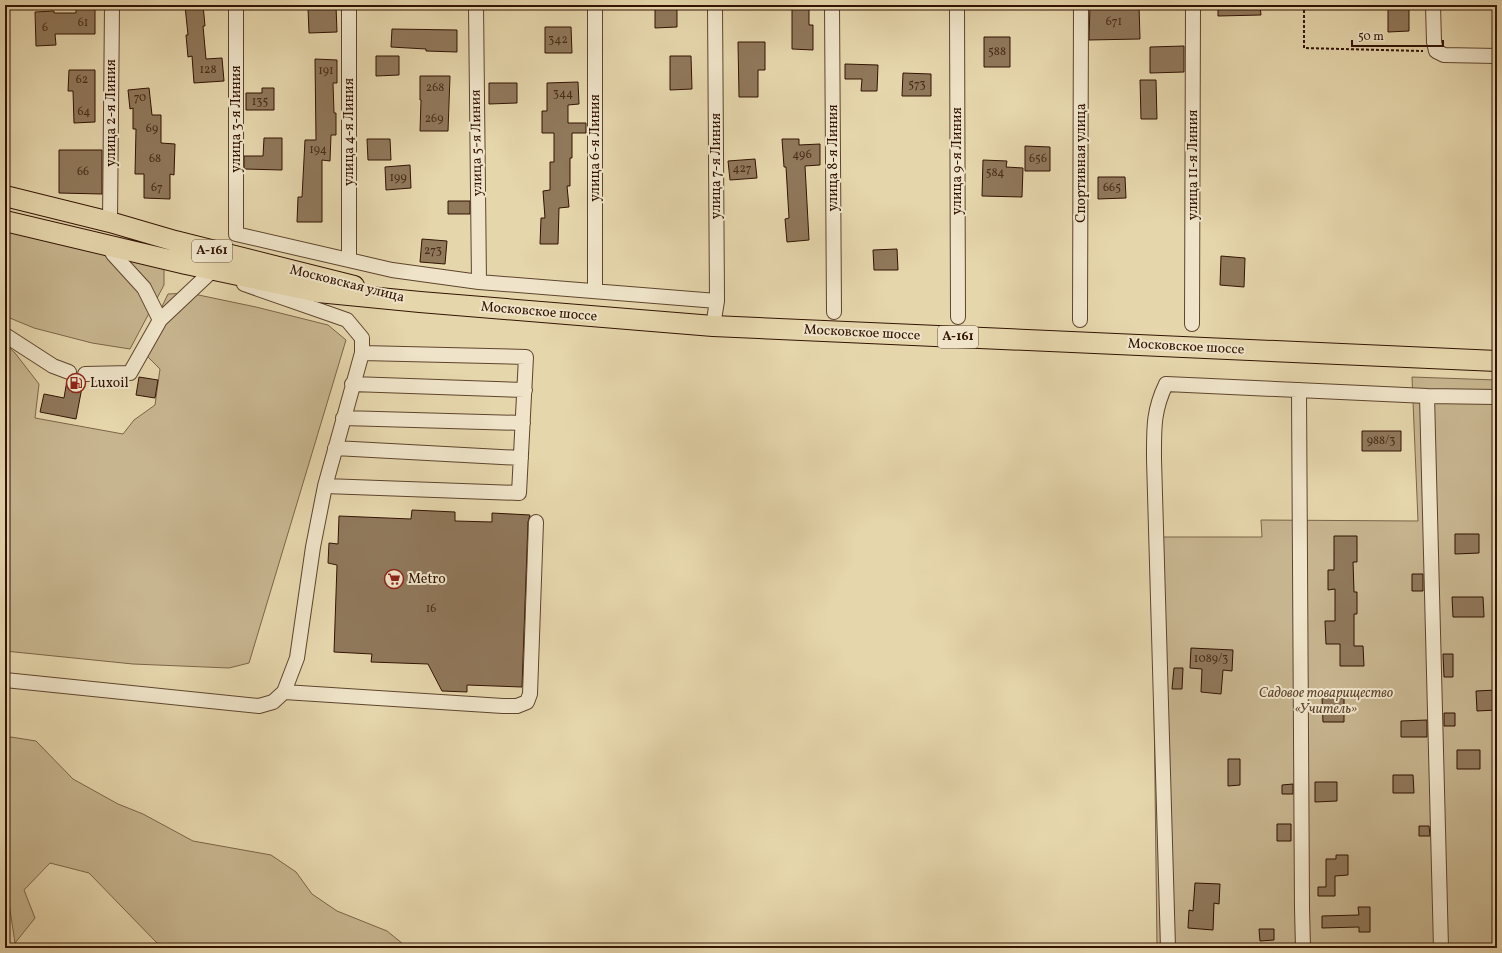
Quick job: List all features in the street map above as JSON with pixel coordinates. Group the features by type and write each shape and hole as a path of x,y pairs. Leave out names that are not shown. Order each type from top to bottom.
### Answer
{"highway":[{"name":"Московская улица","path":"5,196 110,222 175,241 420,302"},
{"name":"Московская улица","path":"8,223 107,244 213,270 260,284 318,292 420,302"},
{"name":"Московское шоссе","path":"420,302 713,326 1497,361"}],"street":[{"name":"улица 2-я Линия","path":"110,222 112,5"},
{"name":"улица 3-я Линия","path":"236,5 236,234 349,259"},
{"name":"улица 4-я Линия","path":"349,5 349,259"},
{"name":"улица 5-я Линия","path":"476,5 479,282"},
{"name":"улица 6-я Линия","path":"595,5 595,291"},
{"name":"улица 7-я Линия","path":"713,326 717,301 715,5"},
{"name":"улица 8-я Линия","path":"832,5 834,312"},
{"name":"улица 9-я Линия","path":"957,5 958,316"},
{"name":"Спортивная улица","path":"1080,320 1081,5"},
{"name":"улица 11-я Линия","path":"1192,324 1193,5"},
{"path":"1433,5 1434,42 1436,51 1444,55 1497,56"},
{"path":"107,244 113,254 144,288 160,320"},
{"path":"349,259 392,270 479,282 717,301"},
{"path":"85,374 130,373 160,320 213,270"},
{"path":"5,680 259,706 273,702 284,692 297,658 313,547 325,486 352,384 362,353 362,338 347,320 260,284"},
{"path":"5,335 52,366 69,372"},
{"path":"325,486 519,493 526,357 362,353"},
{"path":"352,384 525,390"},
{"path":"1168,948 1154,459 1155,417 1158,399 1166,384 1427,396 1497,397"},
{"path":"1299,390 1302,908 1304,948"},
{"path":"1427,396 1441,948"},
{"path":"343,418 523,423"},
{"path":"335,448 521,458"},
{"path":"284,692 503,706 517,706 527,702 530,694 536,522"}],"path":[{"path":"1304,5 1304,48 1436,51"}],"green space":[{"path":"5,231 76,244 164,269 164,285 130,349 92,343 34,328 5,316"},
{"path":"189,293 256,307 328,325 346,340 249,663 229,668 133,664 5,651 5,344 15,353 39,384 35,418 123,434 134,420 155,405 160,369 141,350 168,294"},
{"name":"Садовое товарищество «Учитель»","path":"1412,377 1497,380 1497,948 1157,948 1152,537 1262,537 1261,520 1418,521"},
{"path":"11,737 36,741 73,779 118,804 143,814 193,841 271,855 296,872 312,894 337,911 387,931 408,948 202,948 157,943 89,873 50,863 24,890 35,918 15,943 5,877 5,741"}],"building":[{"path":"76,5 95,5 95,34 55,34 56,45 36,46 35,12 54,11 54,13 76,13"},
{"path":"203,5 206,59 222,58 224,81 194,83 192,56 188,57 186,35 188,35 185,6"},
{"path":"655,5 677,5 677,27 655,28"},
{"path":"792,5 809,5 809,25 813,25 813,50 792,49"},
{"path":"1090,5 1139,5 1140,39 1089,40"},
{"path":"1218,5 1260,5 1261,15 1218,16"},
{"path":"1388,5 1409,5 1409,31 1388,32"},
{"path":"336,6 337,32 309,33 308,8"},
{"path":"545,27 571,27 572,53 545,53"},
{"path":"392,29 457,30 457,52 426,51 426,49 391,47"},
{"path":"984,37 1010,37 1010,67 984,67"},
{"path":"738,42 765,42 765,70 758,70 758,97 739,97"},
{"path":"1184,46 1184,72 1150,73 1150,47"},
{"path":"376,56 399,56 399,75 376,76"},
{"path":"670,56 691,56 692,89 670,90"},
{"path":"315,59 337,60 337,83 333,83 334,113 336,113 336,135 331,135 330,161 322,160 322,222 297,222 298,197 302,197 305,140 316,140"},
{"path":"845,64 878,65 877,91 861,91 862,79 845,79"},
{"path":"69,70 95,70 95,122 74,123 73,91 68,91"},
{"path":"903,73 931,74 931,96 902,96"},
{"path":"420,76 450,76 448,131 420,131"},
{"path":"1140,80 1156,80 1157,119 1141,119"},
{"path":"578,82 579,104 568,105 568,123 586,123 586,133 572,133 570,186 567,186 569,207 559,208 558,244 540,244 541,218 545,218 543,191 550,190 550,162 554,162 554,133 542,133 542,111 547,111 547,83"},
{"path":"489,83 517,83 517,103 489,104"},
{"path":"149,88 152,115 161,115 161,143 175,144 174,175 170,174 170,199 144,198 144,174 135,174 136,129 133,129 133,108 130,109 128,90"},
{"path":"262,88 274,88 274,110 246,110 246,93 262,93"},
{"path":"264,138 282,138 282,170 244,169 244,156 263,156"},
{"path":"367,139 390,139 391,160 368,160"},
{"path":"782,139 799,139 799,145 820,144 820,165 805,166 809,240 787,242 785,219 789,218 786,167 784,167"},
{"path":"1025,146 1050,147 1050,171 1025,171"},
{"path":"59,150 102,150 102,194 59,193"},
{"path":"755,159 757,178 730,180 728,161"},
{"path":"983,160 1007,161 1006,167 1023,168 1022,197 982,196"},
{"path":"410,165 411,188 386,190 385,167"},
{"path":"1098,177 1125,177 1126,198 1098,199"},
{"path":"448,201 470,201 470,214 448,214"},
{"path":"422,239 447,241 445,264 420,262"},
{"path":"897,249 898,270 874,270 873,250"},
{"path":"1221,256 1245,258 1244,287 1220,285"},
{"path":"77,375 78,379 83,382 76,419 40,412 44,394 64,398 67,380 74,379"},
{"path":"139,377 158,380 155,398 136,395"},
{"path":"1362,431 1401,431 1401,451 1362,451"},
{"path":"412,510 455,512 455,521 492,522 492,513 530,515 528,522 522,687 467,685 467,692 442,691 428,664 371,662 372,654 334,652 337,565 328,563 329,543 338,544 339,516 411,519"},
{"path":"1455,534 1479,534 1479,553 1455,554"},
{"path":"1334,536 1357,536 1357,562 1353,562 1354,592 1357,592 1357,614 1354,614 1354,646 1363,646 1364,666 1340,666 1340,644 1326,644 1325,621 1335,621 1335,589 1328,590 1328,570 1334,570"},
{"path":"1412,574 1423,574 1423,591 1412,591"},
{"path":"1452,597 1483,597 1484,617 1453,617"},
{"path":"1191,648 1233,650 1232,671 1223,670 1221,694 1201,692 1202,669 1190,668"},
{"path":"1443,654 1453,654 1453,677 1444,677"},
{"path":"1174,668 1183,668 1182,689 1172,689"},
{"path":"1496,690 1497,710 1477,711 1476,691"},
{"path":"1322,698 1344,698 1344,722 1323,722"},
{"path":"1444,713 1455,713 1455,726 1444,726"},
{"path":"1427,720 1427,737 1401,737 1401,721"},
{"path":"1457,750 1480,750 1480,769 1457,769"},
{"path":"1228,759 1240,759 1240,785 1228,786"},
{"path":"1393,775 1413,775 1414,793 1393,793"},
{"path":"1315,782 1337,782 1337,801 1315,802"},
{"path":"1293,784 1293,794 1282,794 1282,785"},
{"path":"1277,824 1291,824 1291,841 1277,841"},
{"path":"1419,826 1429,826 1430,836 1419,836"},
{"path":"1336,855 1348,855 1348,875 1335,876 1335,896 1318,896 1318,887 1326,887 1326,859 1336,859"},
{"path":"1195,883 1220,884 1219,904 1214,903 1213,930 1188,928 1189,910 1193,911"},
{"path":"1358,907 1370,907 1370,932 1359,932 1359,927 1322,928 1322,916 1359,915"},
{"path":"1259,929 1274,929 1274,940 1260,941"}],"place":[{"name":"Luxoil","path":"76,383"},
{"name":"Metro","path":"394,579"}]}
